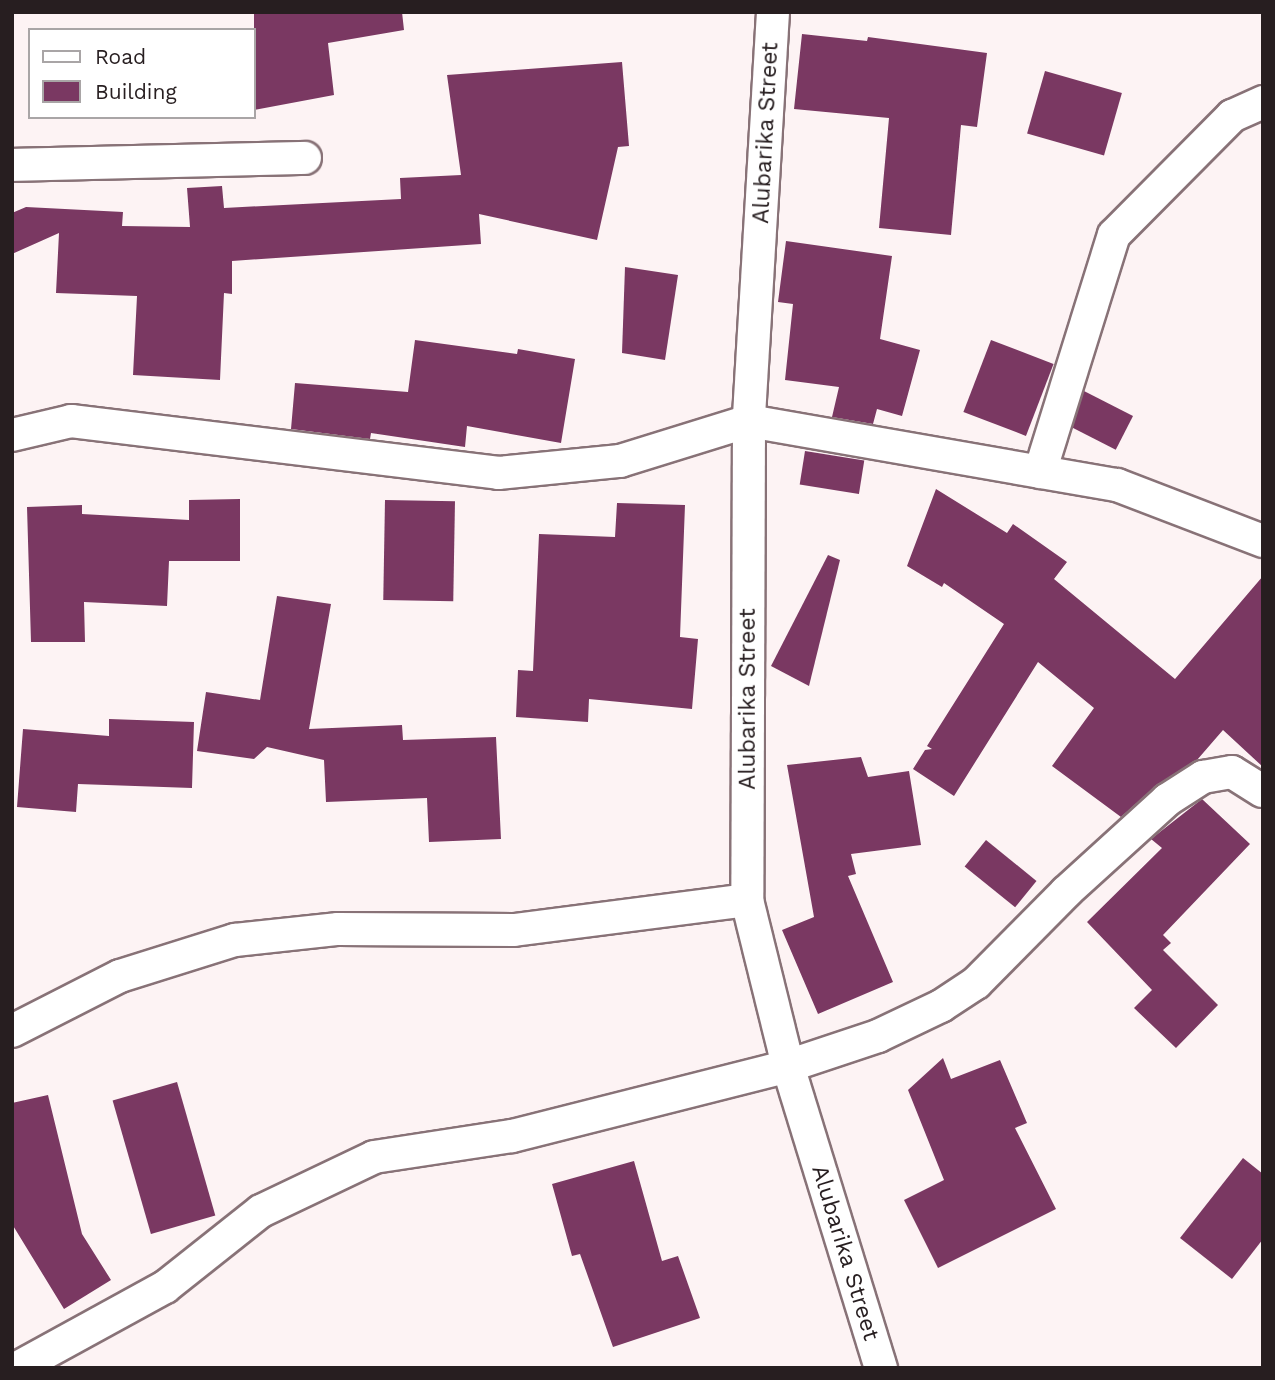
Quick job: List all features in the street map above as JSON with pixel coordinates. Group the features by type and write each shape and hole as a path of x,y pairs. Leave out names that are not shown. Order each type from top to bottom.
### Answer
{"street":[{"name":"Alubarika Street","path":"773,12 749,421 747,900 788,1066 881,1368"},
{"path":"1040,472 1114,234 1232,116 1263,102"},
{"path":"12,165 305,158"},
{"path":"12,435 71,421 499,473 620,461 749,421 1117,485 1263,541"},
{"path":"17,1368 165,1287 261,1212 374,1157 512,1136 788,1066 878,1036 941,1006 976,983 1076,882 1167,800 1203,777 1232,772 1263,791"},
{"path":"12,1031 120,976 236,940 338,929 514,930 747,900"}],"building":[{"path":"254,12 402,12 404,30 328,43 334,95 256,110"},
{"path":"802,34 867,41 868,37 987,53 977,127 961,125 951,235 879,228 889,118 794,109"},
{"path":"622,62 629,146 618,147 597,240 479,214 481,244 232,261 232,294 224,293 220,380 133,375 137,296 56,293 59,233 12,254 12,213 26,207 123,212 122,226 190,227 187,188 222,186 224,208 401,199 400,178 461,175 447,75"},
{"path":"1045,71 1122,93 1104,156 1027,133"},
{"path":"786,241 892,256 880,339 920,350 902,416 877,409 873,424 832,417 839,387 785,380 793,304 778,302"},
{"path":"625,267 678,275 665,360 622,353"},
{"path":"415,340 517,354 518,349 575,359 561,443 467,426 465,447 371,433 370,439 291,429 295,383 408,392"},
{"path":"991,340 1054,364 1026,436 963,412"},
{"path":"1084,391 1133,416 1116,450 1067,425"},
{"path":"805,451 864,460 859,494 800,485"},
{"path":"936,489 1007,533 1013,524 1067,562 1054,579 1175,679 1263,576 1263,767 1223,730 1197,760 1157,785 1121,817 1052,766 1094,708 1038,662 954,796 913,769 925,750 932,749 927,746 1004,624 944,583 942,587 907,566"},
{"path":"240,499 240,561 169,561 167,606 84,602 85,642 31,642 27,507 82,505 82,514 189,520 189,500"},
{"path":"385,500 455,501 453,601 383,600"},
{"path":"617,503 685,505 680,637 698,639 692,709 589,699 588,722 516,717 518,670 533,671 539,534 615,537"},
{"path":"828,555 840,560 809,686 771,666"},
{"path":"277,596 331,604 309,729 402,725 403,740 496,737 501,839 429,842 427,798 326,802 324,760 267,747 254,759 197,751 206,692 260,700"},
{"path":"109,719 194,722 192,788 78,784 76,812 17,807 23,729 109,736"},
{"path":"861,757 868,777 909,771 921,845 851,854 856,874 848,876 893,982 818,1014 782,930 814,917 787,765"},
{"path":"1202,799 1250,844 1163,935 1171,943 1163,950 1218,1005 1176,1048 1134,1008 1152,990 1087,922 1162,848 1151,839"},
{"path":"986,840 1037,881 1015,907 965,866"},
{"path":"943,1058 951,1079 1000,1060 1027,1123 1015,1128 1056,1209 938,1268 904,1200 944,1180 908,1090"},
{"path":"177,1082 215,1216 151,1234 113,1100"},
{"path":"48,1095 82,1234 111,1280 64,1309 12,1224 12,1103"},
{"path":"1243,1158 1263,1174 1263,1239 1232,1279 1180,1238"},
{"path":"634,1161 662,1261 678,1256 700,1318 613,1347 580,1254 572,1256 552,1184"}]}
